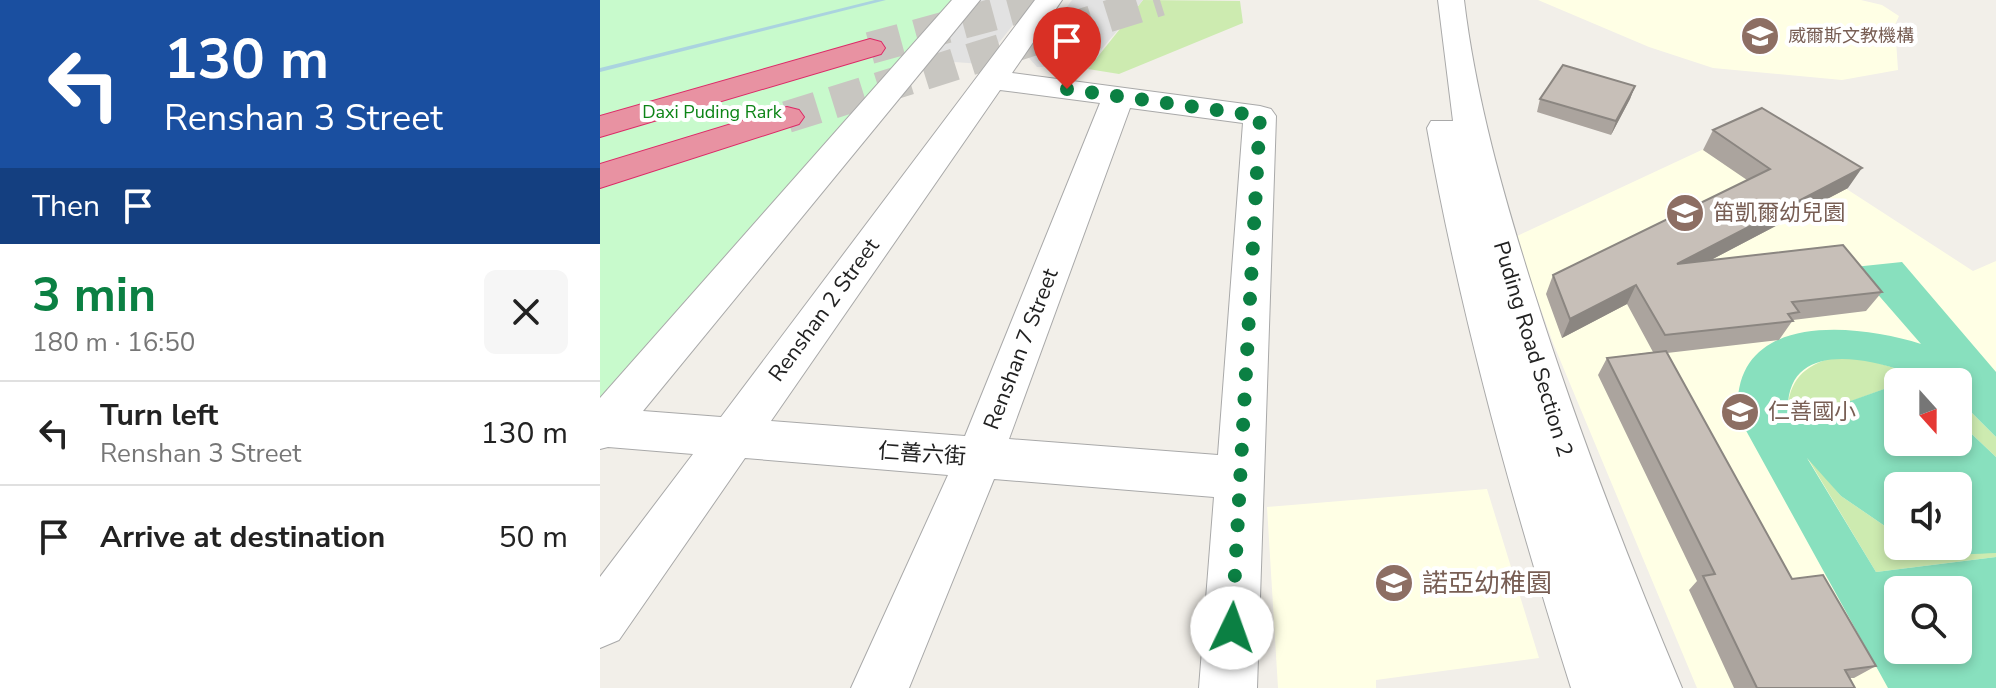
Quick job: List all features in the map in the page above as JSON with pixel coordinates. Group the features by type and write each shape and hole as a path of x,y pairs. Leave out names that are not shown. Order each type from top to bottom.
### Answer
{"highway":[{"path":"600,127 870,48"},
{"path":"600,176 787,117"}],"street":[{"path":"601,429 967,0"},
{"name":"Renshan 2 Street","path":"600,621 1049,0"},
{"name":"Puding Road Section 2","path":"1429,0 1432,67 1455,191 1501,369 1569,597 1600,688"},
{"name":"Puding Road Section 2","path":"1451,0 1454,55 1471,134 1524,328 1588,526 1653,688"},
{"path":"990,79 1260,116 1228,688"},
{"name":"Renshan 7 Street","path":"880,688 979,458 1118,97"},
{"name":"仁善六街","path":"601,429 1241,478"}],"shaded area":[{"path":"975,0 1033,0 982,64 926,60"},
{"path":"1072,0 1143,0 1101,50 1051,67 1037,67 1029,58"},
{"name":"威爾斯文教機構","path":"1538,0 1861,0 1882,5 1899,16 1895,25 1898,70 1842,80 1713,68 1649,47"},
{"name":"仁善國小","path":"1751,127 1973,271 1996,261 1996,688 1697,688 1553,343 1515,237"},
{"name":"諾亞幼稚園","path":"1487,489 1539,658 1376,680 1376,688 1278,688 1267,507"}],"green space":[{"name":"Daxi Puding Rark","path":"600,0 961,0 600,406"},
{"path":"1143,0 1240,1 1243,23 1119,74 1088,69"},
{"path":"1902,262 1996,372 1996,437 1972,413 1972,368 1893,368 1842,359 1823,361 1807,368 1795,379 1789,398 1789,423 1884,389 1884,456 1972,456 1972,434 1996,457 1996,553 1972,554 1972,472 1884,472 1884,525 1841,496 1807,458 1876,572 1996,557 1996,688 1888,688 1738,416 1741,382 1754,358 1775,342 1801,333 1832,330 1863,332 1921,344 1854,267"},
{"path":"1835,357 1862,358 1894,368 1884,368 1884,389 1789,424 1792,389 1803,372"},
{"path":"1972,413 1996,437 1996,457 1972,434"},
{"path":"1804,452 1841,496 1884,525 1884,560 1972,560 1876,572"},
{"path":"1972,551 1996,553 1996,557 1972,560"}],"building":[{"path":"1563,65 1635,86 1616,121 1540,99"},
{"path":"1762,108 1862,168 1677,264 1843,245 1882,292 1792,302 1799,312 1788,314 1793,321 1665,335 1636,285 1570,319 1553,275 1770,169 1713,130"},
{"path":"1666,351 1792,579 1823,575 1876,666 1845,670 1855,688 1757,688 1703,576 1715,574 1607,358"}],"waterway":[{"path":"600,70 883,0"}],"tunnel":[{"path":"870,48 1047,0"},
{"path":"787,117 1160,0"}],"place":[{"name":"威爾斯文教機構","path":"1760,36"},
{"name":"笛凱爾幼兒園","path":"1685,213"},
{"name":"仁善國小","path":"1740,412"},
{"name":"諾亞幼稚園","path":"1394,583"}],"route":[{"path":"1067,89 1260,116 1232,628"}]}
